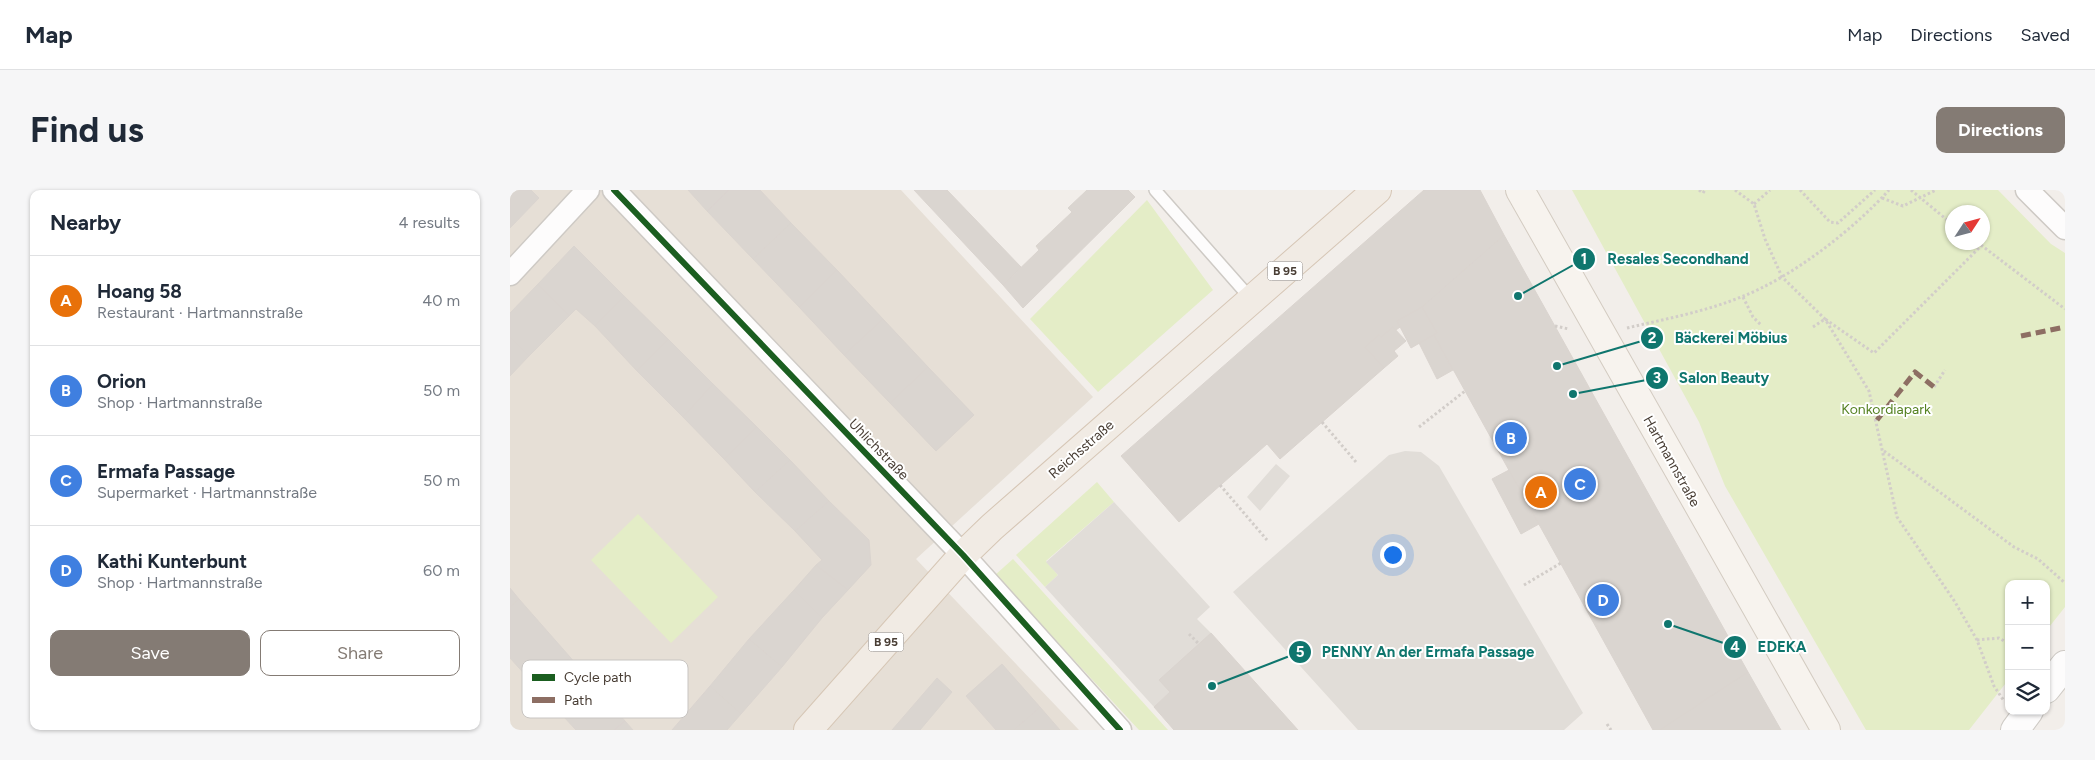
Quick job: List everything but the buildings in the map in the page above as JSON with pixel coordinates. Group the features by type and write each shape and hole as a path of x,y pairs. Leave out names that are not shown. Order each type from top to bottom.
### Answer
{"main road":[{"name":"Reichsstraße","path":"808,730 963,555 999,520 1377,190"},
{"name":"Hartmannstraße","path":"1520,190 1826,730"}],"street":[{"path":"510,274 588,190"},
{"name":"Uhlichstraße","path":"614,190 963,555 1120,730"},
{"path":"2027,190 2065,228"},
{"path":"2050,684 2065,665"},
{"path":"2015,730 2016,715"}],"lane":[{"path":"1155,190 1252,300"}],"path":[{"path":"1699,190 1703,193 1706,190"},
{"path":"1735,190 1754,204 1765,239 1782,277 1824,318 1874,353 1977,250"},
{"path":"1754,204 1770,190"},
{"path":"1800,190 1830,222 1838,223 1875,190"},
{"path":"1601,334 1699,312 1743,297 1782,277 1844,233 1889,190"},
{"path":"1911,190 1918,198 1945,219"},
{"path":"1882,198 1903,206 1936,190"},
{"path":"1986,250 2065,309"},
{"path":"1743,297 1753,317 1761,325"},
{"path":"1812,327 1824,318"},
{"path":"1824,318 1869,391 1884,451 1897,517 1956,602 1977,640 1994,686 2005,696"},
{"path":"1934,387 1945,370"},
{"path":"1419,428 1465,390"},
{"path":"1322,422 1356,462"},
{"path":"1884,451 2014,547 2038,559 2065,583"},
{"path":"1220,485 1267,540"},
{"path":"1524,585 1560,563"},
{"path":"1189,634 1199,644"},
{"path":"1977,640 1999,638 2005,642"},
{"path":"1607,724 1611,730"}],"shaded area":[{"path":"510,190 901,190 1093,397 916,559 1079,730 510,730"},
{"path":"1405,451 1421,452 1439,466 1583,713 1564,730 1358,730 1233,592 1389,455"},
{"path":"1276,464 1290,476 1260,511 1247,497"},
{"path":"1114,502 1210,607 1197,619 1211,633 1170,692 1154,707 1045,587 1058,575 1046,562"}],"green space":[{"name":"Konkordiapark","path":"1572,190 1998,190 2051,244 2065,253 2065,607 2050,626 2050,580 2005,580 2005,684 1969,730 1866,730 1725,486 1699,422"},
{"path":"1147,200 1213,290 1098,392 1030,319"},
{"path":"1097,482 1114,502 1046,561 1058,575 1045,587 1016,555"},
{"path":"638,514 718,597 671,643 591,560"},
{"path":"1013,559 1168,730 1139,730 995,575"}],"marked path":[{"path":"2021,336 2065,327"},
{"path":"1877,420 1915,372 1934,387"}],"cycle path":[{"path":"614,190 963,555 1120,730"}],"place":[{"name":"Resales Secondhand","path":"1518,296"},
{"name":"Bäckerei Möbius","path":"1557,366"},
{"name":"Salon Beauty","path":"1573,394"},
{"name":"Orion","path":"1511,438"},
{"name":"Ermafa Passage","path":"1580,484"},
{"name":"Hoang 58","path":"1541,492"},
{"name":"Kathi Kunterbunt","path":"1603,600"},
{"name":"EDEKA","path":"1668,624"},
{"name":"PENNY An der Ermafa Passage","path":"1212,686"}]}
